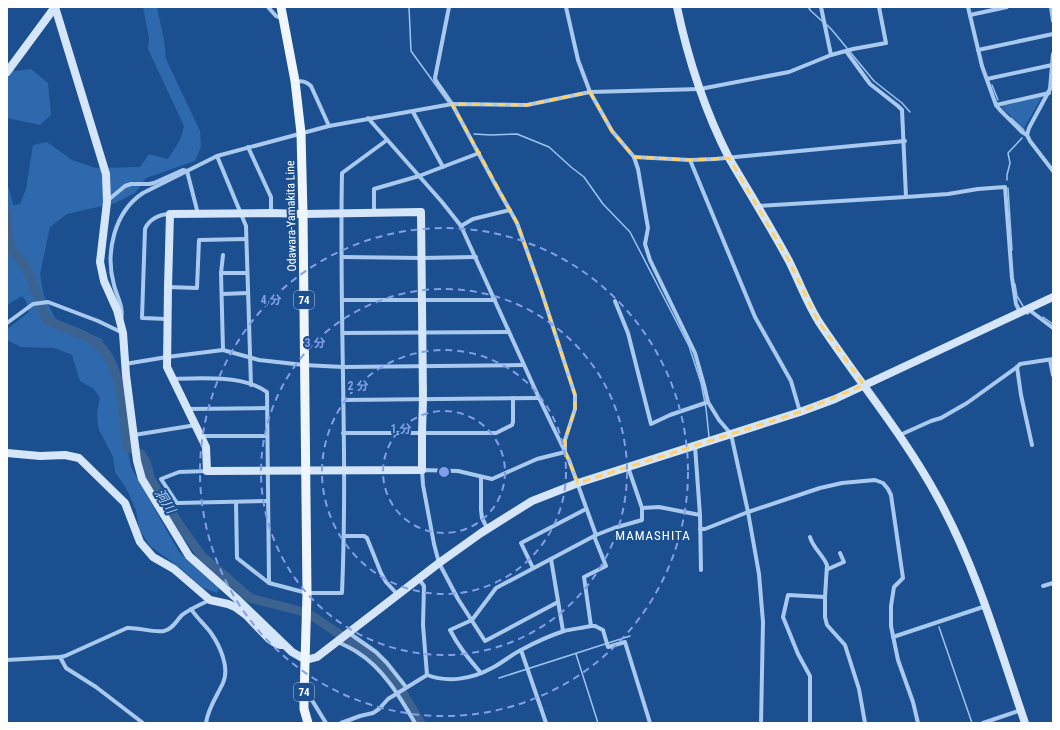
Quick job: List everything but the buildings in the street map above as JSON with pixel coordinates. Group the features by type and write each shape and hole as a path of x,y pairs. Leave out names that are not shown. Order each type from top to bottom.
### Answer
{"main road":[{"name":"Odawara-Yamakita Line","path":"281,7 295,81 301,133 307,594"},
{"name":"74","path":"307,594 304,709 308,723"}],"street":[{"path":"7,72 55,7"},
{"path":"55,7 105,168 107,202 100,262 104,281 117,310 123,333 125,364 137,461 142,479 189,556 256,616 283,645 297,656 306,660 317,657 487,528 532,501 578,483 800,412 864,385 1053,297"},
{"path":"268,7 276,16 283,19"},
{"path":"449,7 435,78 452,104 517,223 524,240 575,395 575,409 565,440 565,452"},
{"path":"566,7 578,60 590,92 612,131 634,157 638,169 648,228 645,244 650,260 695,353 704,385 705,403 731,434 748,512 759,574 763,622 761,723"},
{"path":"677,7 685,43 700,90 714,126 729,158 789,261 818,320 900,435 938,498 971,567 986,606 1025,723"},
{"path":"822,7 831,55"},
{"path":"120,324 123,309 111,273 111,255 115,231 121,217 137,197 217,156 329,126 452,104 527,105 590,92 700,90 789,72 831,55 886,43 879,7"},
{"path":"968,7 978,50 996,105 1022,132 1027,135 1053,171"},
{"path":"970,15 1007,7"},
{"path":"1051,7 1053,21"},
{"path":"978,50 1053,34"},
{"path":"846,51 870,84 902,110 905,142 906,197"},
{"path":"1027,135 1029,128 1049,93 1053,54"},
{"path":"987,79 1052,65"},
{"path":"295,81 302,81 310,86 329,126"},
{"path":"996,105 1049,93"},
{"path":"413,112 443,167"},
{"path":"368,118 462,226 538,398 565,452 578,483 606,566 584,577 591,626"},
{"path":"236,502 237,558 269,583 307,594 342,593 344,470 341,213 342,173 387,140"},
{"path":"634,157 690,160 729,158 905,142"},
{"path":"248,147 271,197 272,213"},
{"path":"374,212 374,189 419,176 478,153"},
{"path":"217,156 246,226 252,385"},
{"path":"690,160 755,317 791,381 800,412"},
{"path":"107,202 125,186 131,184 148,184 177,172 183,170 187,171"},
{"path":"187,171 198,214"},
{"path":"757,206 948,194 978,188 1005,187 1012,278 1016,304 1053,328"},
{"path":"462,226 473,219 510,210"},
{"path":"167,319 142,318 145,229 146,226 156,217 162,214 421,212 421,333 423,366 422,470 424,492 439,563 458,599 485,641 558,602"},
{"path":"170,214 167,367 202,436 206,447 207,472"},
{"path":"168,287 197,288 199,240 246,239"},
{"path":"223,255 221,273 223,350"},
{"path":"342,258 476,257"},
{"path":"221,273 247,272"},
{"path":"222,294 248,293"},
{"path":"342,300 495,300"},
{"path":"614,300 628,333 651,424 670,415 705,403"},
{"path":"7,323 34,304 48,302 98,321 123,333"},
{"path":"343,333 509,332"},
{"path":"125,364 223,350 250,356 260,360 304,365 523,365"},
{"path":"900,435 941,418 967,403 1020,364 1051,359 1053,375"},
{"path":"1017,367 1021,395 1032,445"},
{"path":"172,379 233,379 263,388 267,392 269,583"},
{"path":"343,433 496,432 512,425 513,398"},
{"path":"343,400 538,398"},
{"path":"187,409 267,408"},
{"path":"134,435 196,425"},
{"path":"202,436 267,436"},
{"path":"695,446 700,515 701,570"},
{"path":"268,502 177,503 161,479 179,472 422,470 458,471 492,479 537,459 565,452"},
{"path":"7,453 40,456 65,455 79,458 125,503 140,542 153,557 174,569 210,600 235,607 246,615 268,639 277,644 283,645"},
{"path":"481,673 463,653 450,630 472,620 496,588 595,536 614,528 642,520 642,508 628,467"},
{"path":"482,477 481,510 482,518 487,528"},
{"path":"700,529 705,529 748,512 820,488 864,480 875,480 883,483 888,489 892,502 903,578 894,587 891,618 893,637 898,660 913,702 918,723"},
{"path":"642,508 659,508 700,515"},
{"path":"533,568 521,543 586,509"},
{"path":"344,536 364,536 367,538 381,573 386,582 398,596"},
{"path":"810,537 811,541 825,560 828,569 825,597 825,617 827,625 845,646 859,689 865,723"},
{"path":"828,569 844,562 840,553"},
{"path":"551,559 563,631"},
{"path":"419,579 424,586 423,625 427,674"},
{"path":"1043,586 1053,583"},
{"path":"810,723 810,676 798,654 783,617 788,595 825,597"},
{"path":"7,660 60,657 75,652 127,628 166,631 173,626 182,615 210,600"},
{"path":"893,637 986,606"},
{"path":"191,609 212,634 226,668 225,677 209,710 206,723"},
{"path":"427,674 441,679 451,680 481,673 521,650 563,631 595,626 603,630 608,647 625,642 650,723"},
{"path":"348,633 376,652 391,668 405,687"},
{"path":"338,642 357,652 371,662 387,680 415,723"},
{"path":"521,650 546,723"},
{"path":"60,657 66,668 96,687 143,723"},
{"path":"341,723 372,713 379,709 396,693 427,674"},
{"path":"304,698 310,697 326,723"},
{"path":"983,723 1021,710"}],"highlighted area":[{"path":"590,92 612,131 634,157 690,160 729,158 789,261 818,321 864,385 800,412 578,483 565,452 565,440 575,409 575,395 541,290 517,223 452,104 527,105"}],"shaded area":[{"path":"143,7 157,7 164,40 166,59 200,131 201,147 195,161 146,178 135,193 115,203 67,214 50,227 40,274 44,296 56,320 102,339 114,378 131,467 179,552 219,588 217,593 203,588 179,567 150,546 139,529 136,510 126,488 115,472 113,457 98,428 97,412 100,398 94,389 80,381 72,355 54,348 21,347 7,340 7,329 29,312 26,301 22,296 7,305 7,187 9,188 13,205 20,204 26,189 33,145 47,142 72,160 96,168 140,167 149,154 168,159 180,140 184,126 148,49 149,38"},
{"path":"7,64 15,71 31,69 48,83 51,115 40,125 7,118"},
{"path":"1043,95 1024,128 1002,108 1001,105"}],"waterway":[{"path":"409,7 411,51 448,102"},
{"path":"808,7 822,21"},
{"path":"827,25 874,81 902,103 910,112"},
{"path":"992,85 998,100"},
{"path":"1011,118 1024,130"},
{"path":"474,134 517,134 549,147 584,177 603,204 630,232 689,346 701,383 706,408 709,437"},
{"path":"1007,180 1010,163 1008,153 1022,138"},
{"path":"1008,188 1012,250"},
{"name":"洞川","path":"7,213 9,238 13,251 23,263 30,276 46,319 89,338 100,347 109,358 115,371 119,386 127,445 129,448 141,454 146,462 151,480 183,530 202,556 250,598 300,611 314,617 373,657 397,683 421,723"},
{"path":"1015,284 1017,296 1023,306"},
{"path":"1043,317 1053,324"},
{"path":"939,627 972,723"},
{"path":"499,678 630,636"},
{"path":"576,654 598,723"}],"district":[{"name":"MAMASHITA","path":"653,535"}]}
